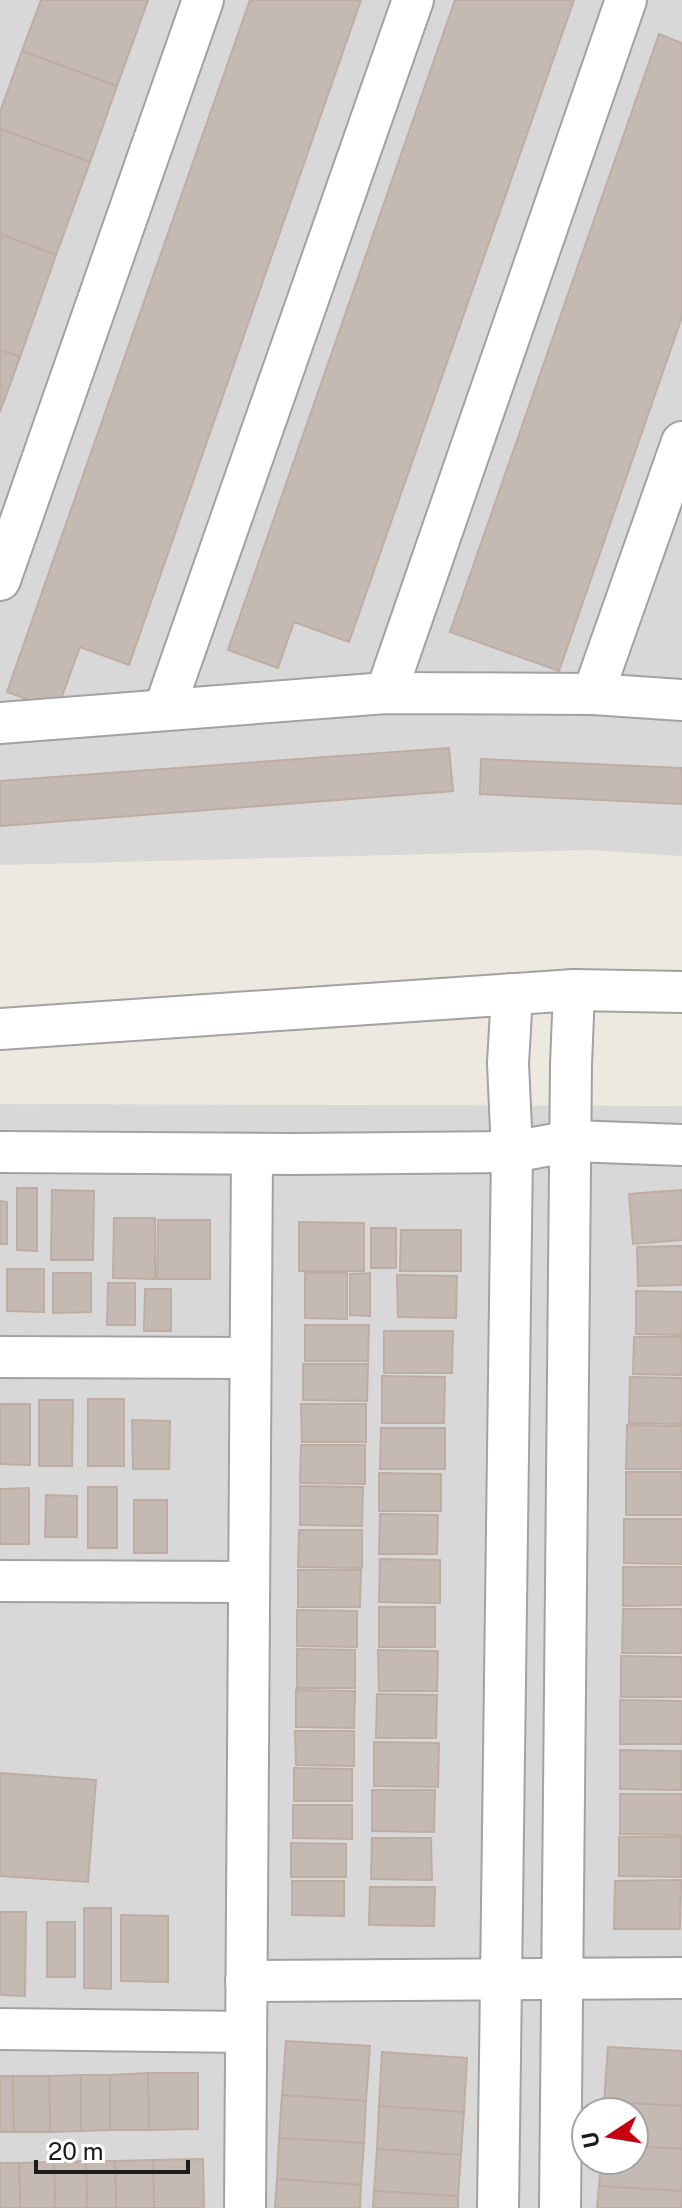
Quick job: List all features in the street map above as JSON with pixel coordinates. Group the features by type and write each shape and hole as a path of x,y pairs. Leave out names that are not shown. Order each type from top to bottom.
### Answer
{"street":[{"path":"0,580 203,0"},
{"path":"164,710 413,0"},
{"path":"386,693 626,0"},
{"path":"593,694 682,442"},
{"path":"0,723 386,693 593,694 682,700"},
{"path":"0,1029 574,990 682,992"},
{"path":"560,2208 574,990"},
{"path":"498,2208 512,1152 508,1063 512,994"},
{"path":"0,1152 512,1152 572,1141 682,1145"},
{"path":"245,2208 252,1154"},
{"path":"0,1357 250,1358"},
{"path":"0,1581 248,1582"},
{"path":"246,1981 682,1978"},
{"path":"0,2029 246,2032"}],"shaded area":[{"path":"0,0 682,0 682,856 590,850 0,865"},
{"path":"0,1104 682,1106 682,2208 0,2208"}],"building":[{"path":"41,0 148,0 117,86 22,51"},
{"path":"250,0 361,0 129,665 80,647 57,710 7,692"},
{"path":"455,0 574,0 349,642 294,622 278,668 228,650"},
{"path":"659,34 682,43 682,317 559,671 450,632"},
{"path":"22,51 117,86 90,162 0,129 0,112"},
{"path":"0,129 90,162 56,255 0,234"},
{"path":"0,234 56,255 20,357 0,350"},
{"path":"0,350 20,357 0,412"},
{"path":"449,748 453,791 0,826 0,781"},
{"path":"481,759 682,768 682,804 480,794"},
{"path":"17,1188 37,1188 37,1251 17,1250"},
{"path":"52,1190 94,1191 93,1260 51,1260"},
{"path":"682,1190 682,1240 633,1244 629,1194"},
{"path":"0,1201 7,1202 7,1244 0,1244"},
{"path":"114,1218 155,1218 155,1279 113,1278"},
{"path":"158,1220 210,1220 210,1279 157,1279"},
{"path":"299,1222 364,1223 364,1271 299,1271"},
{"path":"371,1228 396,1228 396,1268 371,1268"},
{"path":"401,1230 461,1230 461,1271 400,1271"},
{"path":"682,1246 682,1285 638,1286 637,1247"},
{"path":"7,1269 44,1269 44,1312 7,1311"},
{"path":"53,1273 91,1273 91,1312 53,1313"},
{"path":"305,1273 347,1273 347,1319 305,1318"},
{"path":"370,1273 370,1316 350,1315 350,1274"},
{"path":"397,1275 457,1276 456,1318 398,1317"},
{"path":"108,1283 135,1283 135,1325 107,1325"},
{"path":"145,1289 171,1289 171,1331 144,1331"},
{"path":"636,1291 682,1292 682,1335 636,1334"},
{"path":"305,1325 369,1325 368,1361 305,1361"},
{"path":"384,1331 453,1331 452,1373 384,1373"},
{"path":"634,1337 682,1337 682,1375 633,1374"},
{"path":"303,1364 368,1364 367,1401 303,1400"},
{"path":"382,1376 445,1377 444,1423 382,1423"},
{"path":"630,1377 682,1378 682,1424 629,1423"},
{"path":"88,1399 124,1399 124,1466 88,1466"},
{"path":"39,1400 73,1400 72,1466 39,1466"},
{"path":"0,1404 30,1404 30,1465 0,1464"},
{"path":"301,1404 366,1404 366,1442 302,1442"},
{"path":"132,1420 170,1421 169,1469 133,1469"},
{"path":"627,1425 682,1426 682,1469 626,1469"},
{"path":"381,1428 445,1428 445,1469 380,1469"},
{"path":"301,1445 365,1445 365,1484 300,1483"},
{"path":"626,1472 682,1472 682,1515 626,1515"},
{"path":"379,1473 441,1474 441,1511 379,1511"},
{"path":"300,1486 363,1487 362,1526 300,1525"},
{"path":"88,1487 117,1487 117,1548 88,1548"},
{"path":"29,1488 29,1544 0,1544 0,1489"},
{"path":"46,1495 77,1496 77,1537 45,1537"},
{"path":"134,1500 167,1500 167,1553 134,1553"},
{"path":"380,1514 438,1515 437,1554 379,1554"},
{"path":"624,1519 682,1519 682,1564 624,1563"},
{"path":"299,1530 362,1530 362,1568 298,1567"},
{"path":"380,1559 440,1560 440,1603 379,1602"},
{"path":"623,1567 682,1567 682,1605 623,1606"},
{"path":"298,1570 361,1570 360,1607 298,1607"},
{"path":"379,1607 435,1607 435,1647 379,1647"},
{"path":"623,1609 682,1609 682,1653 622,1653"},
{"path":"297,1610 357,1611 357,1647 297,1646"},
{"path":"297,1649 355,1650 355,1688 297,1688"},
{"path":"378,1650 438,1651 437,1691 379,1691"},
{"path":"621,1656 682,1657 682,1697 621,1697"},
{"path":"296,1690 355,1691 354,1728 296,1727"},
{"path":"377,1694 437,1695 436,1738 376,1738"},
{"path":"620,1700 682,1701 682,1744 620,1744"},
{"path":"295,1731 354,1731 354,1766 296,1765"},
{"path":"374,1742 439,1743 438,1787 374,1786"},
{"path":"620,1750 681,1751 681,1790 620,1789"},
{"path":"294,1768 352,1769 352,1801 294,1801"},
{"path":"0,1773 96,1780 88,1882 0,1876"},
{"path":"372,1790 435,1790 434,1832 372,1831"},
{"path":"620,1794 682,1794 682,1835 620,1834"},
{"path":"293,1805 352,1805 352,1839 293,1838"},
{"path":"619,1837 681,1837 681,1877 619,1876"},
{"path":"372,1838 431,1838 432,1880 371,1879"},
{"path":"291,1843 346,1844 346,1877 291,1877"},
{"path":"681,1880 680,1929 614,1929 615,1881"},
{"path":"292,1881 344,1881 344,1916 292,1915"},
{"path":"370,1887 435,1887 434,1926 369,1925"},
{"path":"84,1908 111,1908 111,1989 84,1988"},
{"path":"0,1912 26,1912 25,1996 0,1995"},
{"path":"121,1915 168,1916 168,1982 121,1981"},
{"path":"47,1922 75,1922 75,1977 47,1977"},
{"path":"286,2041 370,2046 366,2101 282,2095"},
{"path":"608,2047 682,2051 682,2106 650,2104 650,2096 604,2096"},
{"path":"382,2052 467,2058 464,2112 379,2106"},
{"path":"148,2073 198,2073 198,2129 149,2130"},
{"path":"148,2073 149,2130 110,2130 110,2075"},
{"path":"81,2075 110,2075 110,2130 81,2131"},
{"path":"81,2075 81,2131 50,2132 49,2076"},
{"path":"0,2076 13,2076 14,2132 0,2132"},
{"path":"13,2076 49,2076 50,2132 14,2132"},
{"path":"282,2095 366,2101 364,2143 279,2138"},
{"path":"650,2104 682,2106 682,2149 650,2147"},
{"path":"379,2106 464,2112 461,2155 377,2149"},
{"path":"279,2138 364,2143 361,2185 277,2179"},
{"path":"650,2147 682,2149 682,2191 599,2186 600,2176 650,2176"},
{"path":"377,2149 461,2155 458,2196 374,2191"},
{"path":"203,2159 204,2208 154,2208 153,2160"},
{"path":"153,2160 154,2208 116,2208 115,2161"},
{"path":"86,2161 115,2161 116,2208 87,2208"},
{"path":"86,2161 87,2208 55,2208 54,2162"},
{"path":"54,2162 55,2208 20,2208 19,2163"},
{"path":"0,2163 19,2163 20,2208 0,2208"},
{"path":"277,2179 361,2185 360,2208 275,2208"},
{"path":"599,2186 682,2191 682,2208 597,2208"},
{"path":"374,2191 458,2196 458,2208 373,2208"}]}
